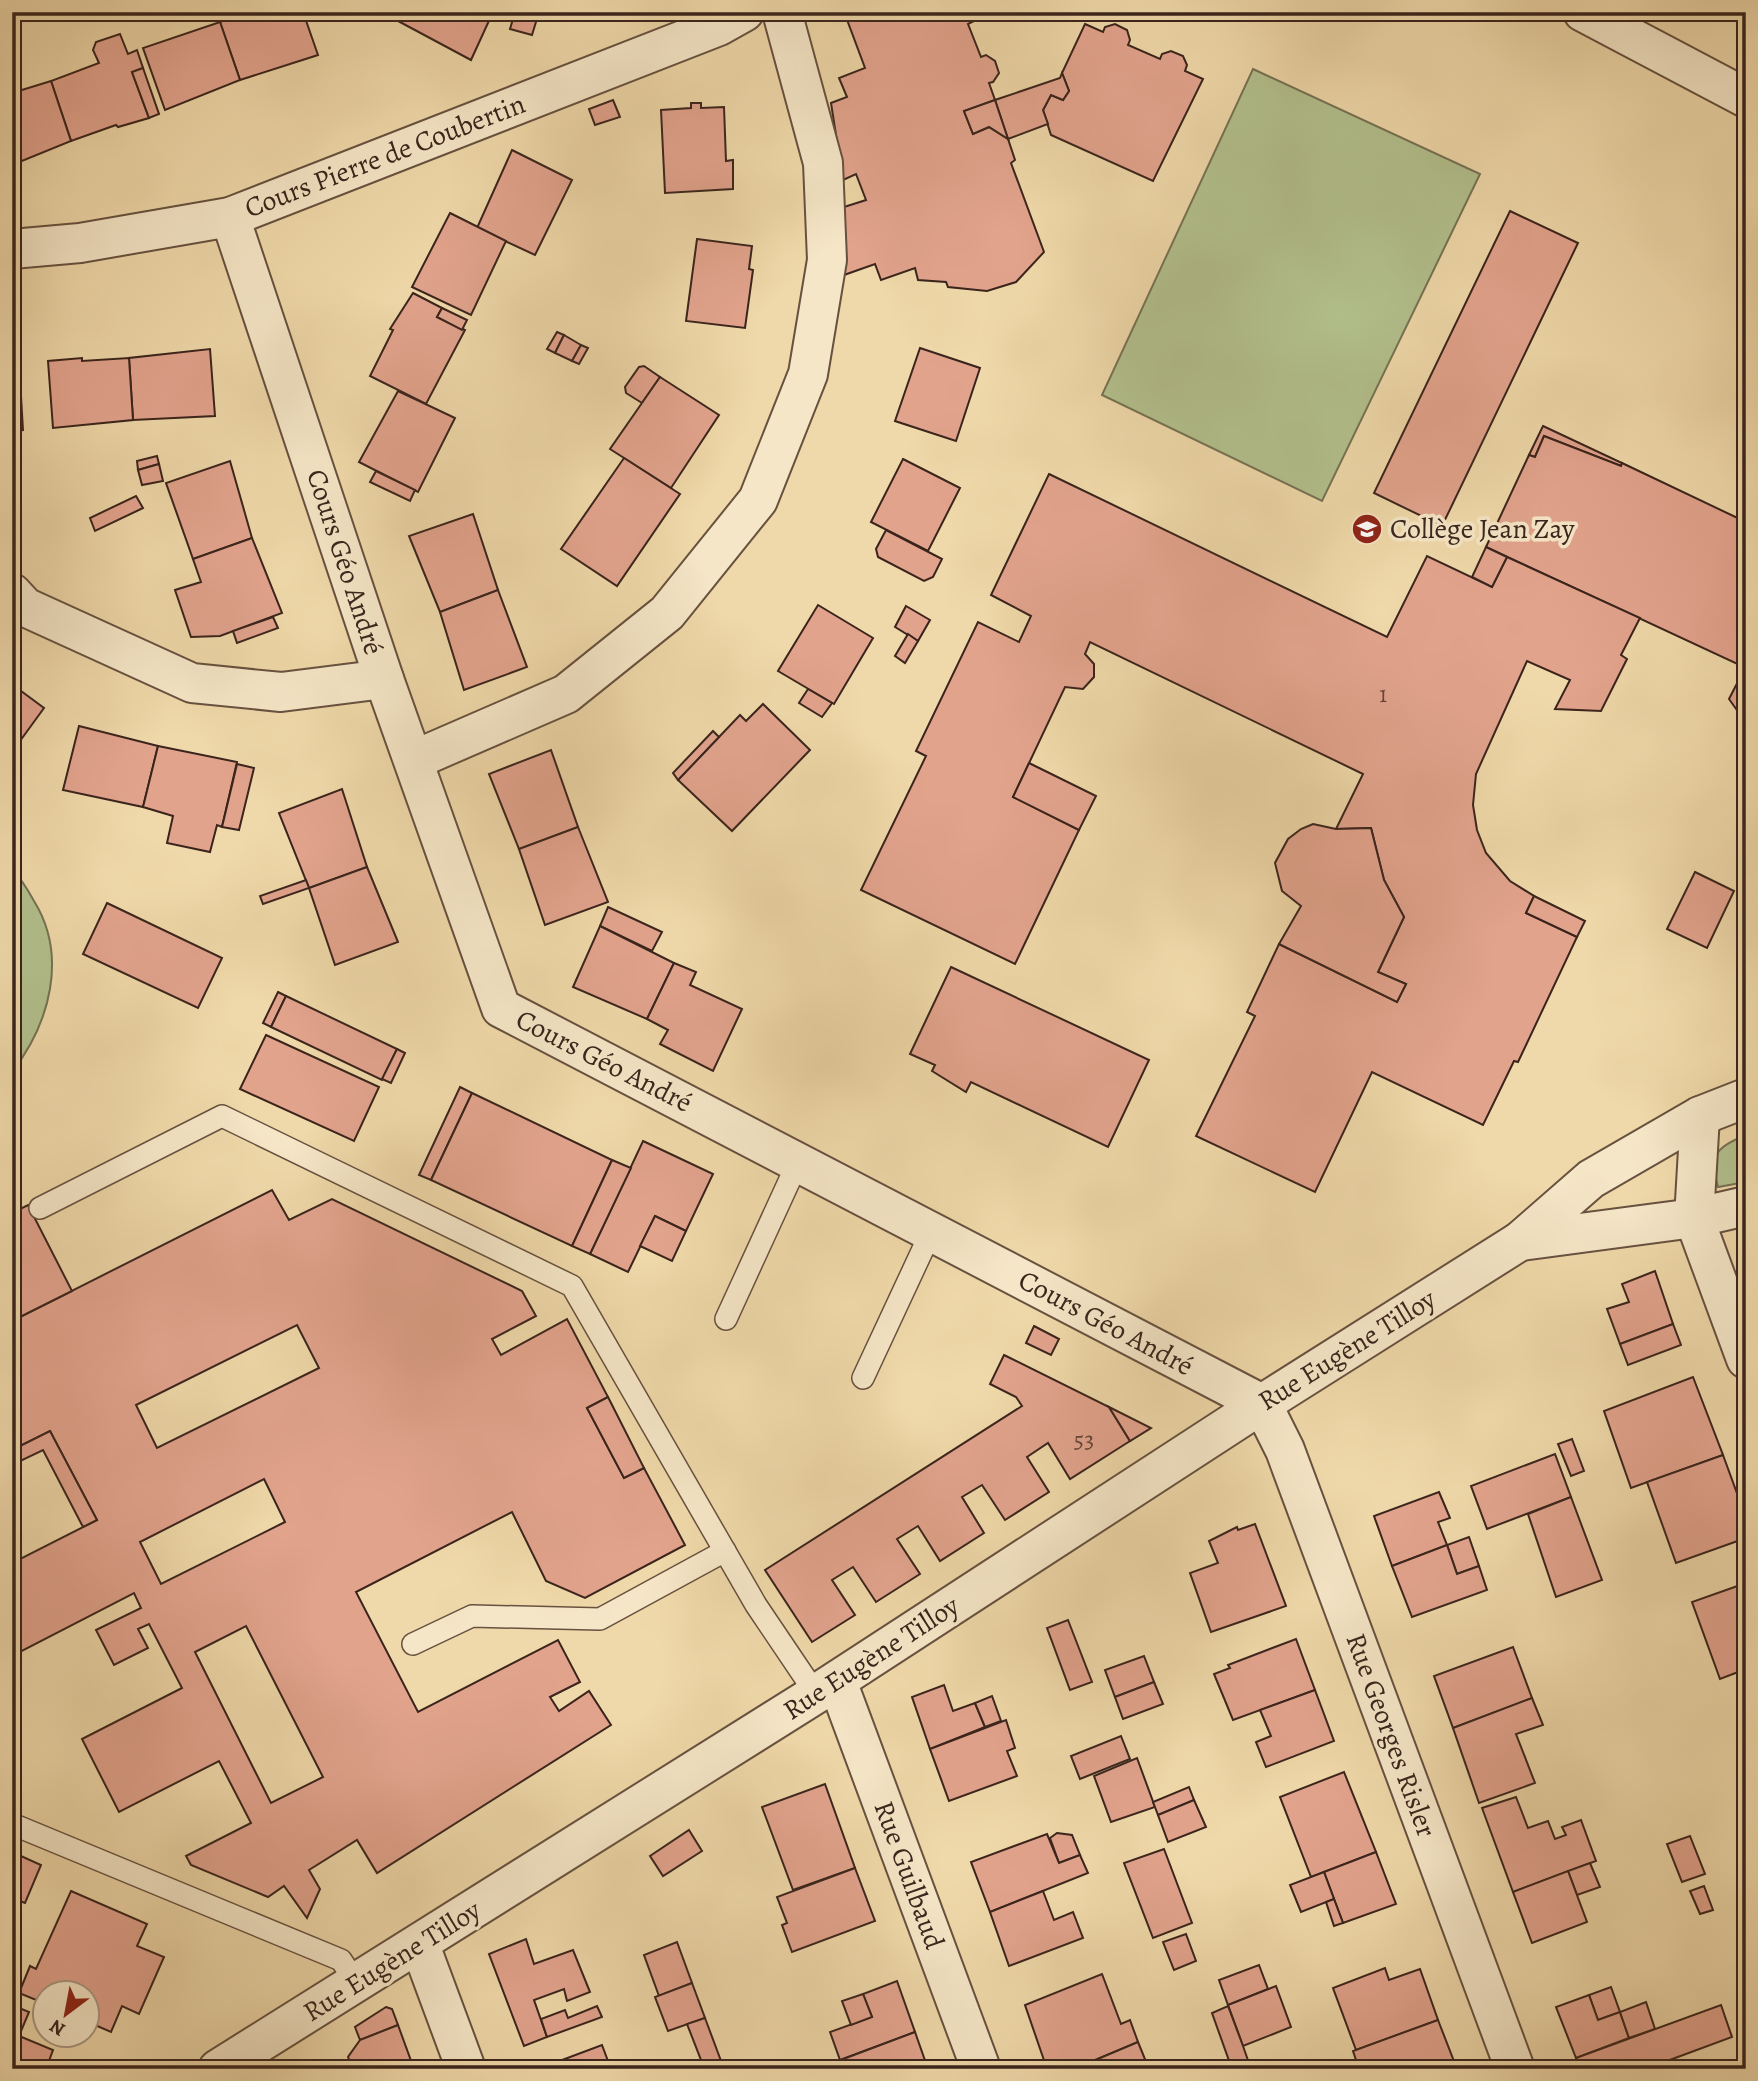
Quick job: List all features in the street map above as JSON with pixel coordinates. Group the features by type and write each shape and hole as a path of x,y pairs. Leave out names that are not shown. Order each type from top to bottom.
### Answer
{"street":[{"name":"Cours Pierre de Coubertin","path":"12,249 80,243 230,217 719,26 744,12"},
{"path":"414,760 566,694 667,613 758,500 808,374 827,261 823,163 782,12"},
{"path":"1583,12 1746,98"},
{"name":"Cours Géo André","path":"230,217 384,679 502,1008 1262,1404"},
{"path":"12,593 25,607 192,683 281,692 384,679"},
{"name":"Rue Eugène Tilloy","path":"218,2069 420,1945 826,1688 1262,1404 1520,1241 1591,1179 1700,1116 1746,1098"},
{"path":"1700,1116 1694,1218 1746,1359"},
{"name":"Rue Eugène Tilloy","path":"1520,1241 1694,1218 1746,1206"},
{"name":"Rue Georges Risler","path":"1262,1404 1285,1450 1515,2069"},
{"name":"Rue Guilbaud","path":"826,1688 981,2069"},
{"path":"420,1945 466,2069"}],"lane":[{"path":"40,1208 222,1116 572,1286 756,1605 826,1688"},
{"path":"726,1320 798,1162"},
{"path":"863,1378 931,1232"},
{"path":"413,1644 472,1616 600,1619 725,1551"},
{"path":"12,1824 341,1960 357,1984"}],"green space":[{"path":"1253,69 1480,174 1322,501 1102,395"},
{"path":"12,870 27,888 44,922 52,966 45,1011 25,1053 12,1072"},
{"path":"1746,1135 1746,1182 1718,1187 1714,1167 1717,1154 1727,1144"}],"building":[{"path":"242,12 303,12 318,55 240,80 220,22"},
{"path":"402,12 493,12 471,60 398,21"},
{"path":"515,12 539,12 532,35 510,29"},
{"path":"859,12 978,12 974,21 968,24 981,57 986,55 995,61 999,73 993,82 989,83 995,100 964,111 973,134 989,127 1008,139 1015,160 1011,163 1044,252 1016,282 987,291 948,287 946,282 918,280 915,268 881,280 875,264 844,275 844,207 866,200 856,174 843,180 831,103 847,97 839,78 865,68 846,17"},
{"path":"220,22 240,80 165,110 143,48"},
{"path":"1085,24 1103,32 1105,27 1115,24 1127,30 1130,40 1128,45 1160,59 1162,54 1171,51 1183,56 1187,65 1185,71 1203,79 1153,181 1051,135 1043,110 1051,95 1063,100 1069,91 1062,73"},
{"path":"120,34 128,54 137,50 143,68 132,72 149,118 118,127 116,125 71,141 51,81 99,63 93,50 96,42"},
{"path":"143,68 159,114 149,118 132,72"},
{"path":"1062,73 1069,91 1063,100 1051,95 1043,110 1048,124 1008,139 995,100 1060,78"},
{"path":"51,81 71,141 12,165 12,93"},
{"path":"613,100 620,117 595,125 589,109"},
{"path":"995,100 1008,139 989,127 973,134 964,111"},
{"path":"691,103 701,103 701,108 724,107 726,161 733,160 733,189 665,193 661,110 691,108"},
{"path":"512,150 572,180 535,255 477,228"},
{"path":"1510,211 1578,243 1442,526 1374,493"},
{"path":"450,213 506,241 471,315 412,287"},
{"path":"697,239 752,246 749,269 753,270 745,328 686,321"},
{"path":"413,293 442,308 437,317 465,330 426,404 370,376 393,330 390,329"},
{"path":"442,308 467,320 462,330 437,317"},
{"path":"557,332 564,335 555,353 547,349"},
{"path":"564,335 581,345 572,361 555,353"},
{"path":"581,345 588,348 579,364 572,361"},
{"path":"920,348 980,368 956,441 895,421"},
{"path":"210,349 215,416 133,420 129,358"},
{"path":"82,358 82,361 129,358 133,420 53,428 48,361"},
{"path":"19,363 23,430 12,431 12,364"},
{"path":"644,366 660,377 642,403 626,393 625,387 639,367"},
{"path":"660,377 719,415 671,488 610,449"},
{"path":"398,391 455,418 418,492 359,462"},
{"path":"1543,426 1622,463 1621,466 1544,436 1535,457 1529,455"},
{"path":"1544,436 1621,466 1622,463 1746,522 1746,668 1486,547 1529,455 1535,457"},
{"path":"157,456 159,464 138,470 137,461"},
{"path":"624,458 680,494 617,586 561,549"},
{"path":"903,459 960,488 928,551 871,522"},
{"path":"230,461 252,538 193,559 166,483"},
{"path":"159,464 163,481 142,485 138,470"},
{"path":"376,471 415,490 410,501 370,482"},
{"path":"1049,474 1387,637 1427,556 1492,587 1507,557 1640,618 1621,655 1627,659 1601,711 1555,709 1570,680 1527,661 1476,774 1473,805 1477,830 1486,853 1510,881 1534,896 1526,913 1577,937 1518,1062 1514,1061 1483,1125 1372,1072 1315,1192 1196,1136 1255,1016 1247,1012 1279,944 1397,1002 1406,984 1378,972 1404,917 1384,880 1371,828 1336,829 1363,774 1090,642 1085,654 1094,664 1094,677 1083,689 1065,687 1013,797 1079,830 1015,964 861,890 926,756 916,751 978,622 1019,642 1031,616 991,595"},
{"path":"136,496 143,508 95,531 90,518"},
{"path":"473,514 498,590 440,612 409,536"},
{"path":"886,530 942,559 933,577 924,581 878,557 876,549"},
{"path":"252,538 282,613 220,636 191,637 175,590 201,582 193,559"},
{"path":"1486,547 1507,557 1492,587 1472,577"},
{"path":"498,590 527,667 464,690 440,612"},
{"path":"818,605 873,638 834,704 778,671"},
{"path":"906,606 930,620 918,641 895,627"},
{"path":"273,617 278,628 237,643 233,631"},
{"path":"908,634 918,641 905,663 895,656"},
{"path":"1745,668 1746,719 1744,720 1729,699"},
{"path":"17,688 44,708 12,752 12,689 15,691"},
{"path":"808,689 832,703 822,717 799,703"},
{"path":"763,704 810,750 732,831 678,780 740,715 746,721"},
{"path":"79,726 158,746 143,807 63,790"},
{"path":"713,731 719,737 678,780 673,773"},
{"path":"158,746 237,762 222,827 217,825 210,852 167,843 173,816 143,807"},
{"path":"551,750 578,827 519,849 489,774"},
{"path":"1029,763 1096,796 1079,830 1013,797"},
{"path":"237,764 254,768 239,830 222,827"},
{"path":"342,789 367,867 309,888 279,813"},
{"path":"1313,824 1336,829 1371,828 1384,880 1404,917 1378,972 1406,984 1397,1002 1279,944 1301,906 1282,891 1275,863 1288,839"},
{"path":"578,827 608,902 545,925 519,849"},
{"path":"367,867 398,942 335,965 309,888"},
{"path":"1695,872 1734,891 1707,948 1667,929"},
{"path":"306,880 309,888 263,904 260,896"},
{"path":"1534,896 1585,921 1577,937 1526,913"},
{"path":"107,903 222,958 198,1008 83,954"},
{"path":"608,907 662,932 652,951 600,926"},
{"path":"600,926 674,963 647,1019 573,987"},
{"path":"674,963 696,972 690,985 742,1009 713,1071 660,1044 668,1030 647,1019"},
{"path":"951,967 1149,1060 1108,1147 971,1082 966,1092 932,1071 935,1065 910,1054"},
{"path":"278,992 286,996 271,1027 263,1023"},
{"path":"286,996 397,1049 382,1080 271,1027"},
{"path":"266,1035 379,1087 354,1141 240,1089"},
{"path":"397,1049 405,1053 391,1083 382,1079"},
{"path":"460,1087 472,1093 431,1180 419,1175"},
{"path":"472,1093 612,1160 572,1246 431,1180"},
{"path":"643,1141 713,1174 686,1231 655,1216 628,1272 590,1254"},
{"path":"612,1160 631,1168 590,1254 572,1246"},
{"path":"272,1190 289,1220 332,1199 522,1291 536,1316 492,1339 501,1355 567,1319 608,1397 587,1408 624,1478 644,1468 685,1545 585,1598 546,1581 512,1512 356,1592 418,1712 558,1640 580,1682 550,1697 559,1711 589,1691 611,1725 377,1873 357,1840 309,1870 320,1889 307,1918 284,1886 268,1897 191,1865 186,1856 251,1823 219,1761 119,1812 82,1739 182,1688 149,1624 138,1629 148,1648 114,1665 96,1630 141,1608 134,1593 16,1654 12,1647 12,1563 97,1520 50,1431 12,1450 12,1321","holes":["297,1325 319,1368 157,1448 136,1405","264,1479 285,1522 161,1584 140,1542","246,1626 323,1777 271,1803 195,1652"]},
{"path":"28,1205 72,1291 12,1321 12,1213"},
{"path":"655,1216 686,1231 672,1261 640,1246"},
{"path":"1655,1271 1673,1324 1620,1344 1607,1309 1629,1302 1622,1284"},
{"path":"1673,1324 1681,1345 1628,1365 1620,1344"},
{"path":"1034,1326 1059,1339 1051,1355 1026,1343"},
{"path":"1004,1355 1109,1407 1130,1441 1070,1479 1048,1443 1027,1457 1049,1492 1005,1520 982,1485 962,1497 984,1533 940,1561 918,1526 897,1539 920,1574 876,1602 853,1567 832,1580 855,1615 812,1642 765,1570 1022,1406 1016,1397 990,1384"},
{"path":"1693,1377 1723,1455 1631,1488 1604,1411"},
{"path":"608,1397 644,1468 624,1478 587,1408"},
{"path":"1109,1407 1151,1428 1130,1441"},
{"path":"50,1431 97,1520 83,1527 43,1450 12,1465 12,1450"},
{"path":"1572,1439 1584,1471 1571,1476 1558,1444"},
{"path":"1555,1454 1571,1497 1487,1529 1471,1486"},
{"path":"1723,1455 1746,1518 1746,1538 1676,1563 1647,1482"},
{"path":"1439,1492 1450,1518 1438,1522 1447,1545 1392,1566 1374,1516"},
{"path":"1571,1497 1602,1580 1556,1597 1528,1514"},
{"path":"1255,1524 1286,1606 1211,1632 1190,1573 1218,1563 1209,1541 1237,1527 1238,1530"},
{"path":"1469,1537 1479,1566 1457,1574 1447,1545"},
{"path":"1447,1545 1457,1574 1479,1566 1487,1590 1412,1617 1392,1566"},
{"path":"1746,1583 1746,1669 1720,1679 1692,1602"},
{"path":"1068,1620 1092,1682 1070,1690 1047,1628"},
{"path":"1296,1639 1315,1690 1233,1720 1214,1674 1230,1668 1228,1665"},
{"path":"1513,1647 1532,1698 1453,1728 1434,1676"},
{"path":"1144,1656 1154,1682 1115,1697 1105,1670"},
{"path":"1154,1682 1163,1704 1123,1719 1115,1697"},
{"path":"944,1685 953,1711 975,1703 985,1727 930,1749 912,1697"},
{"path":"1315,1690 1334,1741 1266,1767 1256,1742 1271,1736 1260,1710"},
{"path":"992,1696 1001,1721 985,1727 975,1703"},
{"path":"1532,1698 1543,1725 1516,1734 1535,1783 1479,1803 1453,1728"},
{"path":"1006,1720 1015,1748 1007,1751 1017,1776 949,1801 930,1749"},
{"path":"1121,1736 1130,1759 1080,1779 1071,1756"},
{"path":"1137,1758 1155,1807 1111,1822 1094,1776"},
{"path":"1344,1772 1376,1852 1311,1877 1280,1797"},
{"path":"825,1784 855,1868 793,1890 762,1807"},
{"path":"1189,1787 1194,1800 1158,1815 1153,1802"},
{"path":"1516,1797 1528,1828 1548,1821 1555,1839 1566,1835 1562,1827 1581,1820 1596,1861 1513,1892 1482,1808"},
{"path":"1194,1800 1206,1827 1168,1842 1158,1815"},
{"path":"689,1830 702,1851 663,1876 650,1856"},
{"path":"1057,1833 1072,1835 1080,1855 1059,1863 1050,1838"},
{"path":"1047,1834 1059,1863 1080,1855 1088,1873 990,1912 971,1862"},
{"path":"1690,1836 1705,1874 1682,1882 1667,1844"},
{"path":"1164,1849 1192,1923 1153,1938 1124,1863"},
{"path":"12,1852 41,1865 25,1903 12,1898"},
{"path":"1376,1852 1396,1904 1343,1923 1324,1872"},
{"path":"1590,1863 1600,1887 1577,1895 1568,1871"},
{"path":"855,1868 875,1921 792,1952 782,1925 787,1923 777,1897"},
{"path":"1568,1871 1587,1922 1532,1943 1513,1892"},
{"path":"1324,1872 1334,1899 1301,1912 1290,1885"},
{"path":"1704,1886 1713,1910 1700,1914 1690,1891"},
{"path":"71,1891 147,1924 137,1946 164,1957 139,2014 122,2006 111,2032 102,2028 102,1980 32,1980 32,1998 19,1993 30,1966 36,1969"},
{"path":"1043,1891 1054,1920 1073,1912 1083,1938 1009,1966 990,1912"},
{"path":"1334,1899 1343,1923 1334,1926 1326,1902"},
{"path":"1186,1934 1196,1961 1174,1970 1163,1942"},
{"path":"526,1939 534,1964 573,1950 590,1992 567,2001 564,1989 534,2000 547,2037 524,2046 489,1954"},
{"path":"677,1942 692,1983 659,1996 644,1955"},
{"path":"1259,1965 1268,1989 1228,2005 1219,1980"},
{"path":"1385,1968 1389,1980 1420,1969 1438,2020 1356,2050 1333,1988"},
{"path":"1102,1974 1121,2024 1130,2020 1138,2042 1074,2069 1047,2069 1025,2005"},
{"path":"897,1981 915,2032 840,2060 830,2032 872,2017 863,1994"},
{"path":"692,1983 705,2018 668,2031 655,1997"},
{"path":"1276,1986 1291,2027 1243,2046 1228,2005"},
{"path":"1611,1987 1620,2012 1598,2020 1589,1995"},
{"path":"863,1994 872,2017 851,2025 842,2001"},
{"path":"1589,1995 1598,2020 1620,2012 1629,2038 1576,2058 1556,2007"},
{"path":"1646,2002 1655,2029 1629,2038 1620,2012"},
{"path":"12,2005 29,2012 19,2036 12,2033"},
{"path":"1721,2005 1732,2037 1659,2064 1660,2069 1580,2069 1576,2058"},
{"path":"597,2006 602,2017 547,2037 541,2019 565,2010 568,2018"},
{"path":"1228,2006 1251,2069 1232,2069 1212,2013"},
{"path":"386,2007 392,2009 398,2025 360,2040 355,2027"},
{"path":"705,2018 724,2069 703,2065 687,2024"},
{"path":"1438,2020 1457,2069 1359,2069 1353,2051"},
{"path":"398,2025 414,2069 353,2069 348,2057 360,2040"},
{"path":"915,2032 928,2069 832,2069 830,2064"},
{"path":"12,2033 32,2041 32,2050 53,2050 46,2069 12,2069"},
{"path":"1138,2042 1149,2069 1074,2069"},
{"path":"602,2045 611,2069 538,2069"}],"place":[{"name":"Collège Jean Zay","path":"1367,529"}]}
